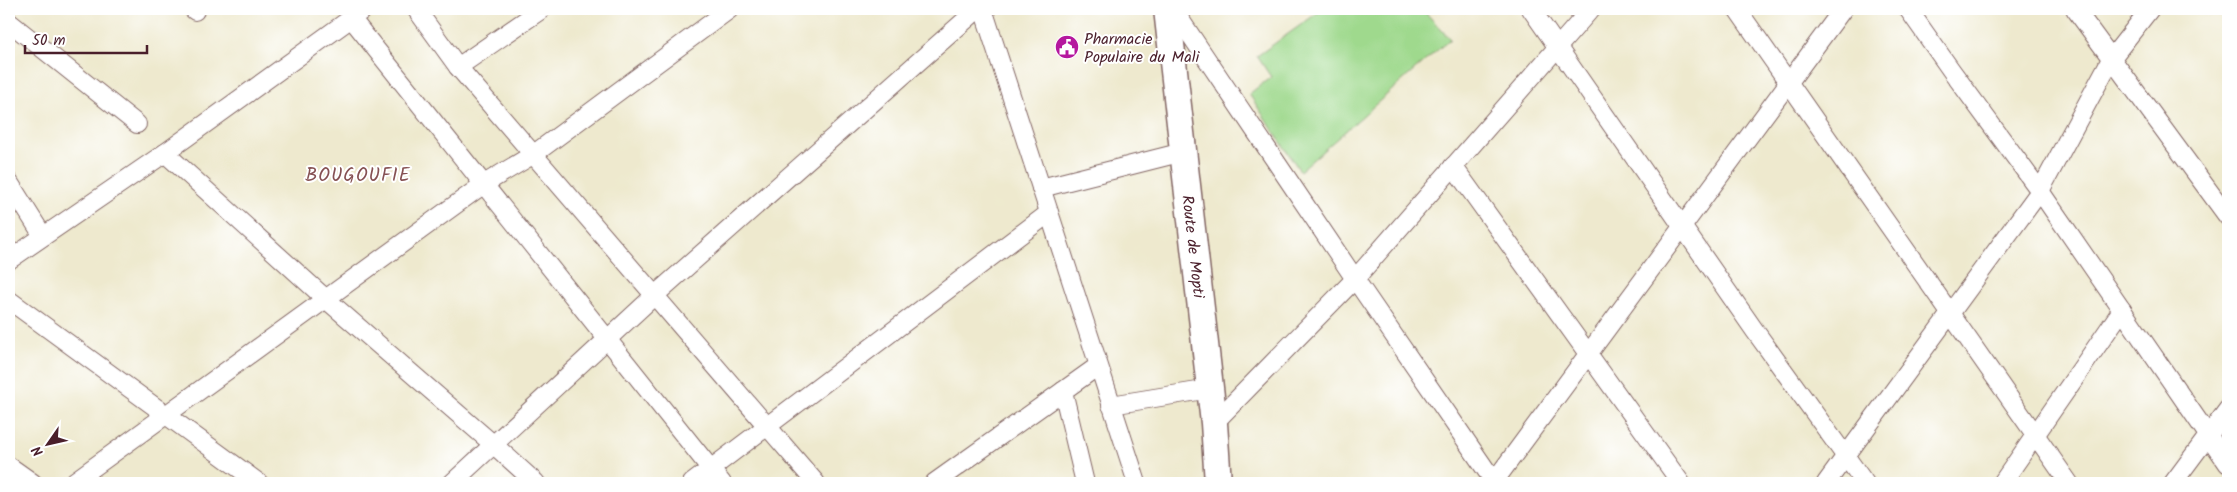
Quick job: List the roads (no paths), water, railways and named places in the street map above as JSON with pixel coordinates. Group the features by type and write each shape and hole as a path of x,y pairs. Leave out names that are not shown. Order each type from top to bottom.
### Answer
{"highway":[{"name":"Route de Mopti","path":"1167,9 1214,423 1218,483"}],"street":[{"path":"416,9 458,67 816,483"},
{"path":"458,67 542,9"},
{"path":"452,483 655,295 978,9"},
{"path":"983,9 1137,483"},
{"path":"1173,9 1494,483 1684,227 1788,81 1843,9"},
{"path":"1531,9 1755,331 1865,483"},
{"path":"1214,423 1355,279 1592,9"},
{"path":"1737,9 2069,483"},
{"path":"1908,9 2040,191 2228,464"},
{"path":"2076,9 2228,217"},
{"path":"1826,483 1949,312 2040,191 2112,59 2150,9"},
{"path":"72,483 327,300 484,184 534,154 720,11"},
{"path":"9,260 165,153 357,14 484,184 722,483"},
{"path":"9,22 137,124"},
{"path":"1041,188 1183,152"},
{"path":"165,153 327,300 536,483"},
{"path":"1453,166 1681,483"},
{"path":"9,182 43,236"},
{"path":"692,483 1049,212"},
{"path":"9,300 259,483"},
{"path":"2002,483 2122,310"},
{"path":"934,483 1098,366"},
{"path":"1111,405 1210,389"},
{"path":"1063,391 1085,483"},
{"path":"2173,483 2228,409"},
{"path":"9,466 34,483"}],"place":[{"name":"Pharmacie Populaire du Mali","path":"1067,47"}],"district":[{"name":"BOUGOUFIE","path":"358,174"}]}
